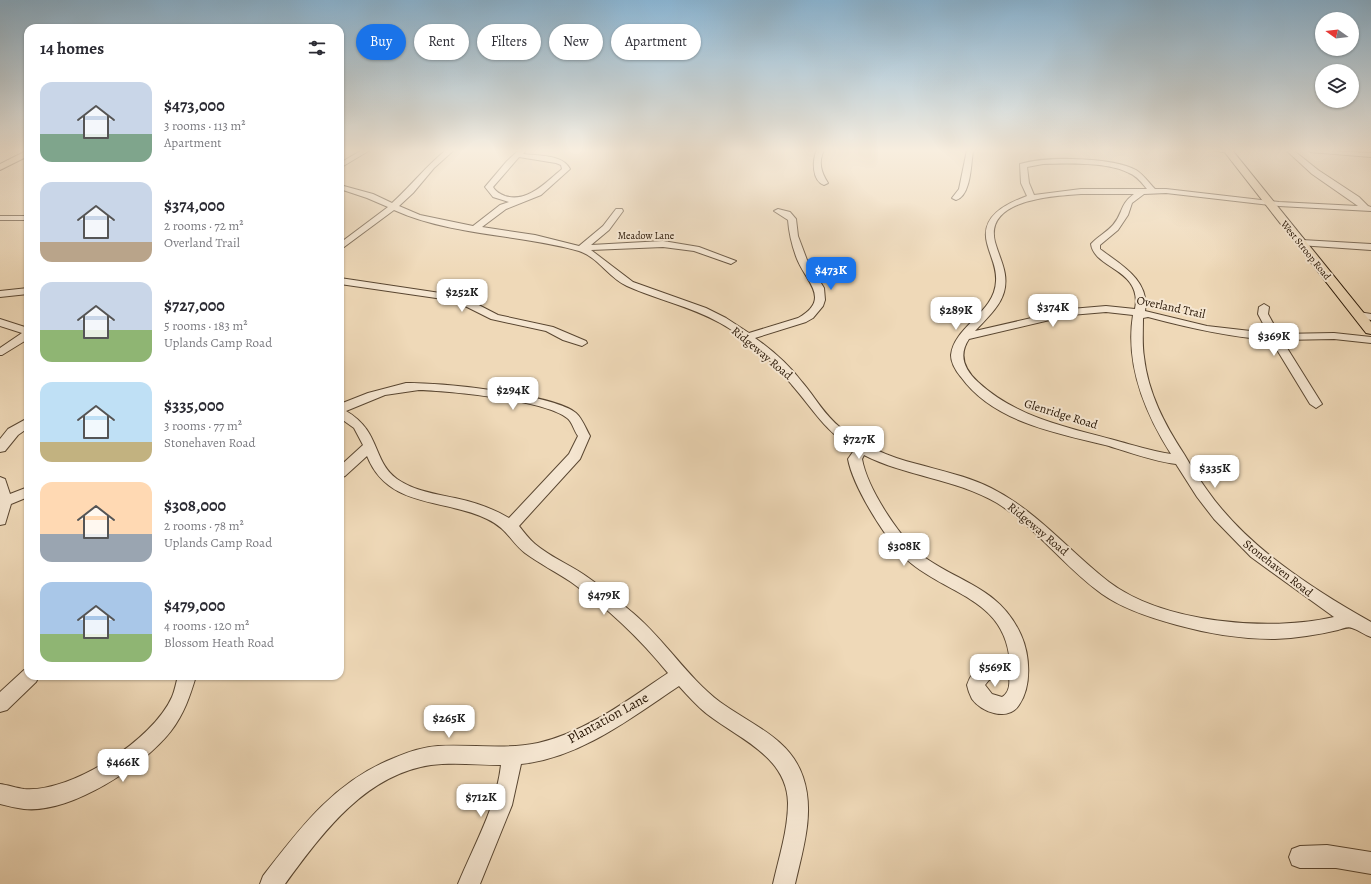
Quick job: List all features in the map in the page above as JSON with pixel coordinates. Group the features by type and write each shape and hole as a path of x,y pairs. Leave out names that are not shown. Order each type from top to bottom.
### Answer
{"main road":[{"name":"West Stroop Road","path":"1259,191 1365,316 1371,330"}],"street":[{"name":"Ridgeway Road","path":"354,191 370,196 417,217 474,229 530,237 581,249 594,255 619,277 630,284 711,314 746,336 793,378 834,429 862,448 892,461 949,477 986,491 1024,514 1105,588 1136,605 1162,614 1210,627 1270,632 1307,630 1352,620"},
{"path":"344,244 394,206 410,191"},
{"path":"492,191 496,195 514,201"},
{"path":"474,229 503,206 540,191"},
{"path":"956,198 962,191"},
{"path":"1028,191 1032,197"},
{"name":"Glenridge Road","path":"1078,191 1032,197 1002,210 992,222 990,234 1001,268 1000,287 994,303 958,347 957,355 961,368 974,385 1002,407 1025,418 1056,429 1160,457 1180,460"},
{"name":"Stonehaven Road","path":"1148,191 1128,202 1124,215 1116,228 1094,244 1096,250 1122,268 1134,281 1140,293 1140,313 1138,318 1138,358 1145,390 1160,427 1180,460 1219,515 1256,553 1278,570 1352,620"},
{"path":"1150,191 1269,204 1369,209"},
{"path":"1344,191 1369,209"},
{"path":"581,249 606,228 619,211"},
{"path":"746,336 802,320 814,311 820,300 819,288 799,254 794,236 792,218 787,214 778,211"},
{"path":"0,218 24,218"},
{"path":"1302,243 1371,247"},
{"name":"Meadow Lane","path":"581,249 664,244 695,249 731,260"},
{"path":"344,282 444,296 465,302 495,317 541,326 582,343"},
{"path":"0,294 24,291"},
{"path":"1264,306 1263,314 1275,338 1316,404"},
{"name":"Overland Trail","path":"967,336 1081,310 1106,309 1140,313 1224,332 1275,338 1334,336 1371,340"},
{"path":"0,322 24,331"},
{"path":"1,352 24,336"},
{"path":"1,352 24,347"},
{"path":"344,407 380,393 421,385 454,388 541,404 571,415 584,436 575,456 510,526"},
{"path":"344,416 360,428 378,468 394,484 419,494 480,509 510,526 530,548 577,578 614,606 665,655 702,699 720,714 771,748 785,763 792,775 797,789 798,801 795,829 784,884"},
{"path":"0,448 13,432 24,425"},
{"path":"344,469 369,447"},
{"path":"862,448 855,458 857,470 900,542 919,562 968,588 994,608 1004,620 1016,641 1019,667"},
{"path":"0,482 3,502 0,520"},
{"path":"3,502 24,494"},
{"path":"1352,620 1371,630"},
{"name":"Plantation Lane","path":"271,884 332,808 352,790 374,776 403,763 424,757 444,755 484,757 512,756 537,752 563,744 586,734 681,675"},
{"path":"0,704 26,680"},
{"path":"0,794 20,798 38,798 60,794 102,777 137,752 161,728 182,695 186,680"},
{"path":"469,884 499,818 507,793 512,756"},
{"path":"1300,857 1322,854 1336,855 1371,863"}]}
